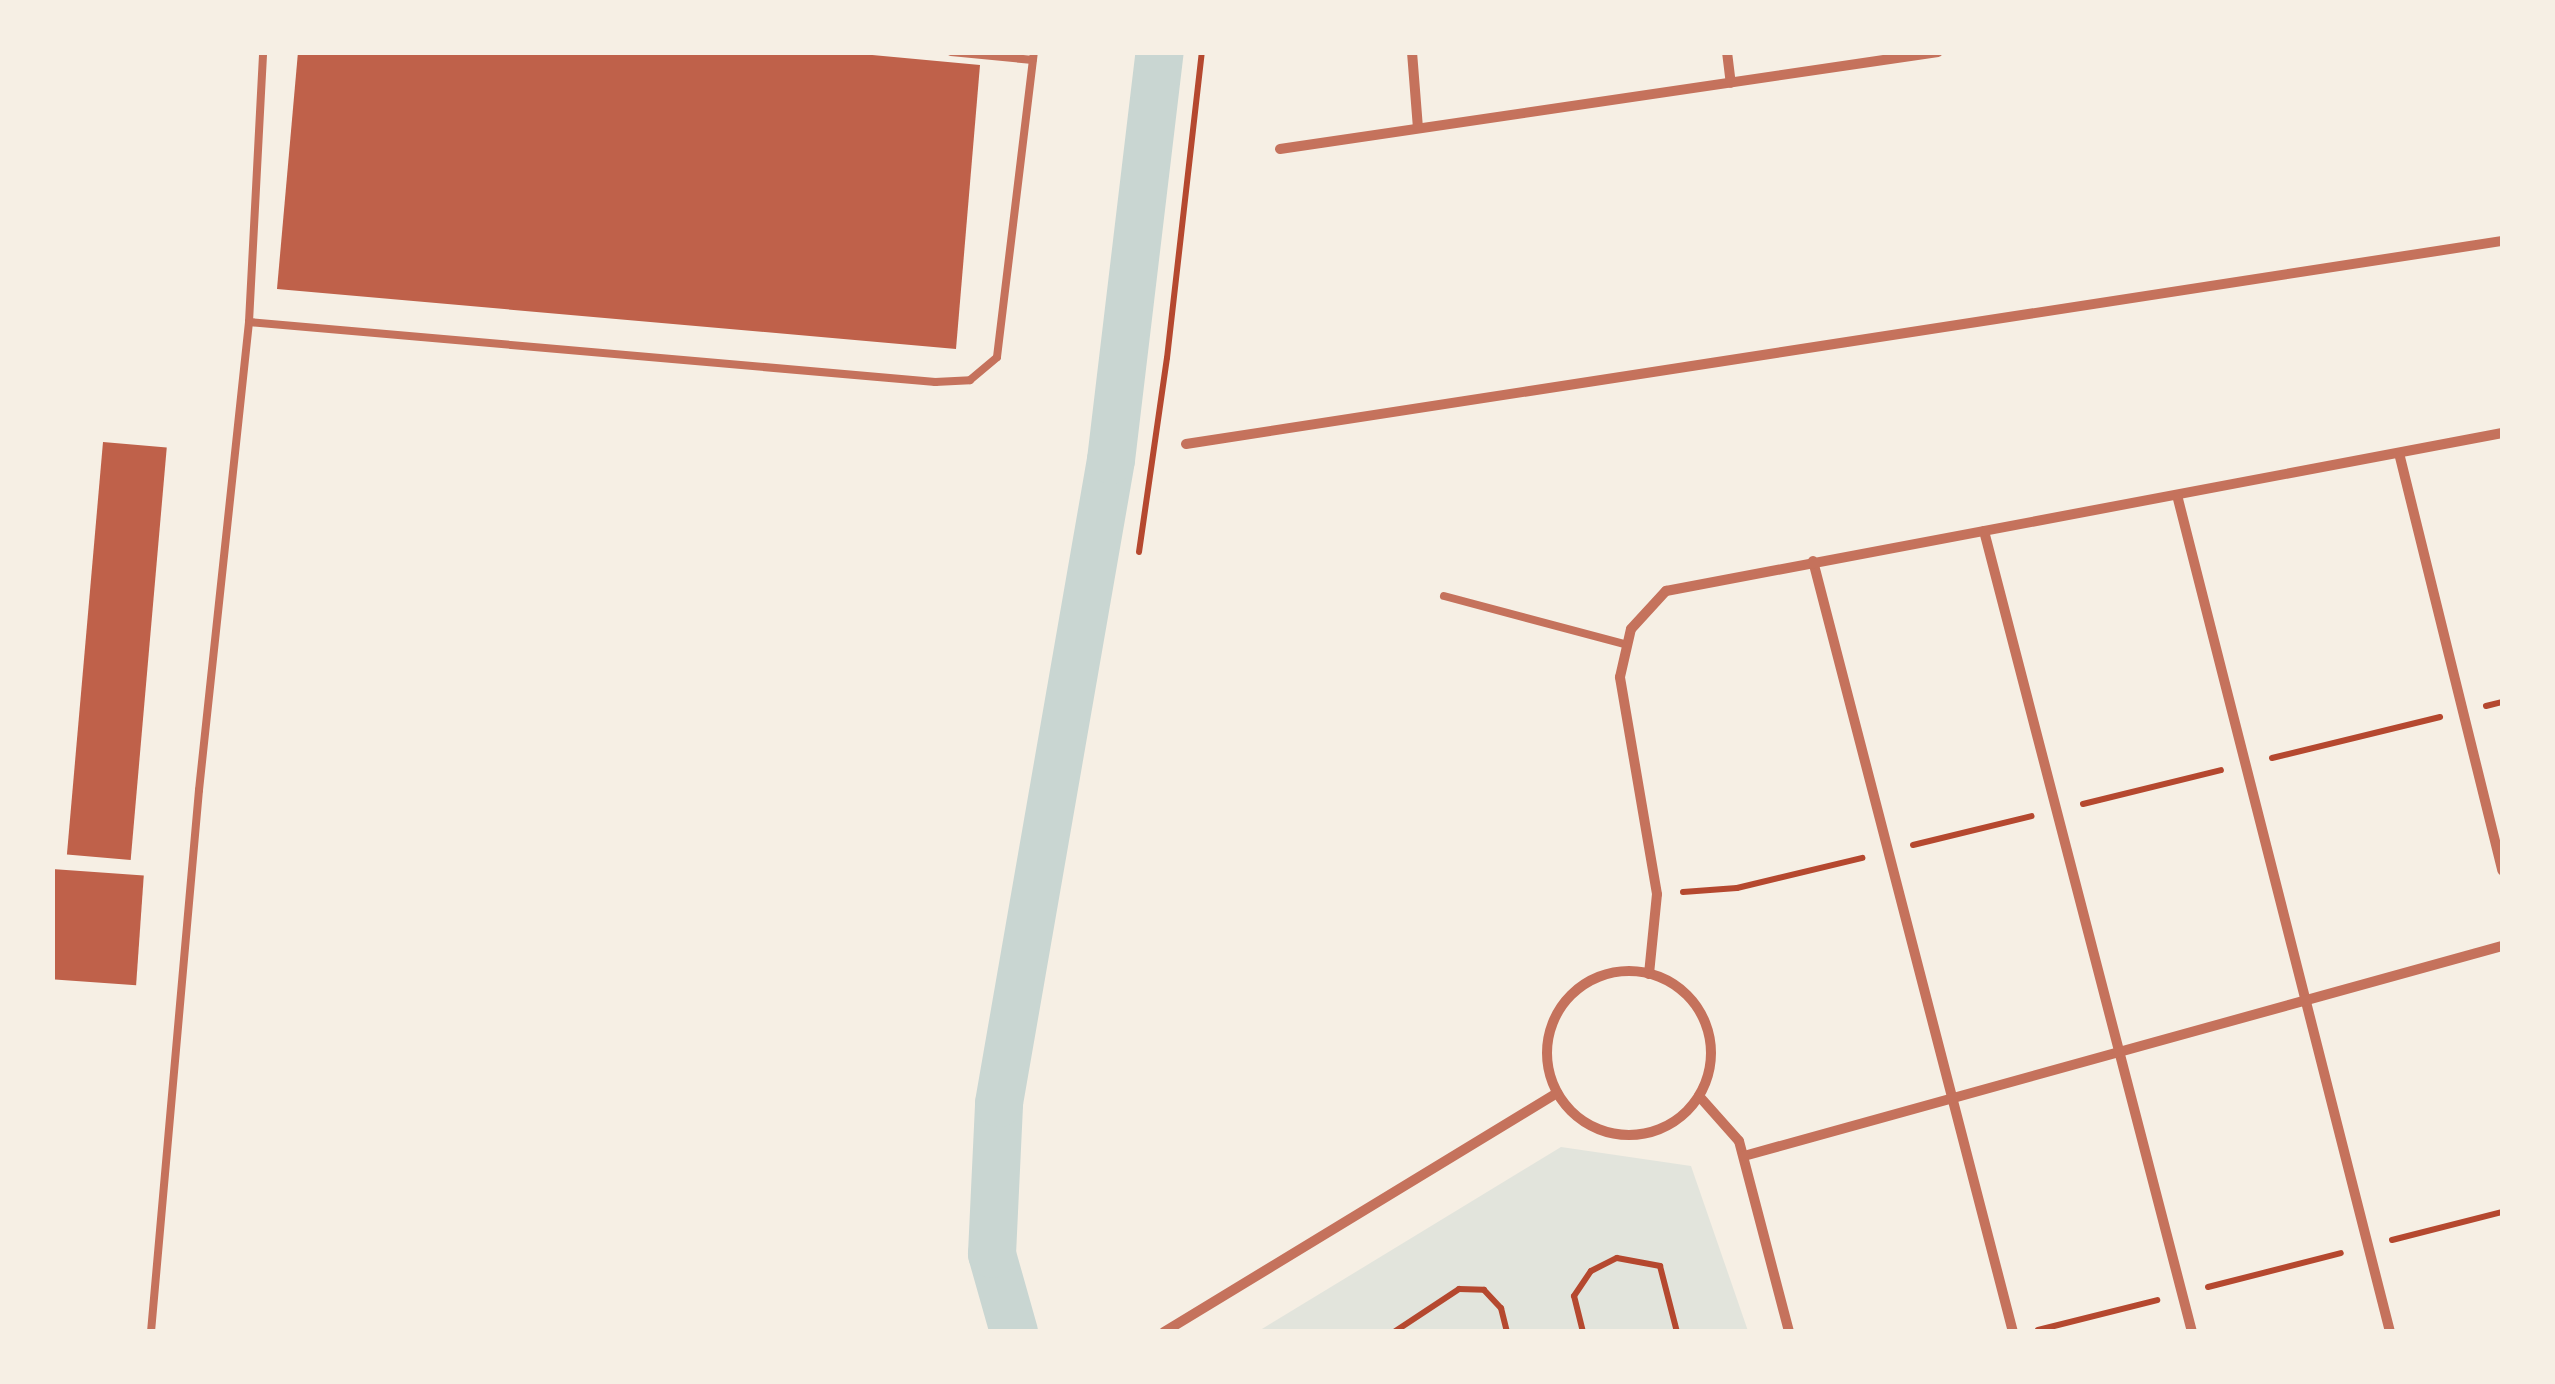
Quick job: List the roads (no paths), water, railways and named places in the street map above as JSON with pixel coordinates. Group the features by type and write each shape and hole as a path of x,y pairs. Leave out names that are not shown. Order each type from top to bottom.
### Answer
{"street":[{"path":"1412,52 1418,128"},
{"path":"1727,52 1731,83"},
{"path":"1280,149 1938,52"},
{"path":"1186,444 2502,241"},
{"path":"1649,974 1657,894 1620,677 1625,644 1641,614 1666,591 2502,433"},
{"path":"2400,453 2502,870"},
{"path":"2177,495 2390,1332"},
{"path":"1984,531 2192,1332"},
{"path":"1812,561 2013,1332"},
{"path":"1744,1156 2502,946"},
{"path":"1612,972 1649,974 1688,995 1703,1017 1710,1057 1699,1096 1682,1117 1658,1131 1631,1137 1604,1133 1580,1121 1557,1094 1549,1077 1546,1049 1552,1022 1566,999 1586,982 1612,972"},
{"path":"1164,1332 1557,1094"},
{"path":"1699,1096 1734,1132 1744,1156 1790,1332"}],"lane":[{"path":"152,1332 199,790 249,322 263,52"},
{"path":"249,322 935,382 970,380 997,358 1033,56 951,52"},
{"path":"1444,596 1625,644"}],"waterway":[{"path":"1014,1332 992,1254 999,1103 1111,460 1160,52"}]}
